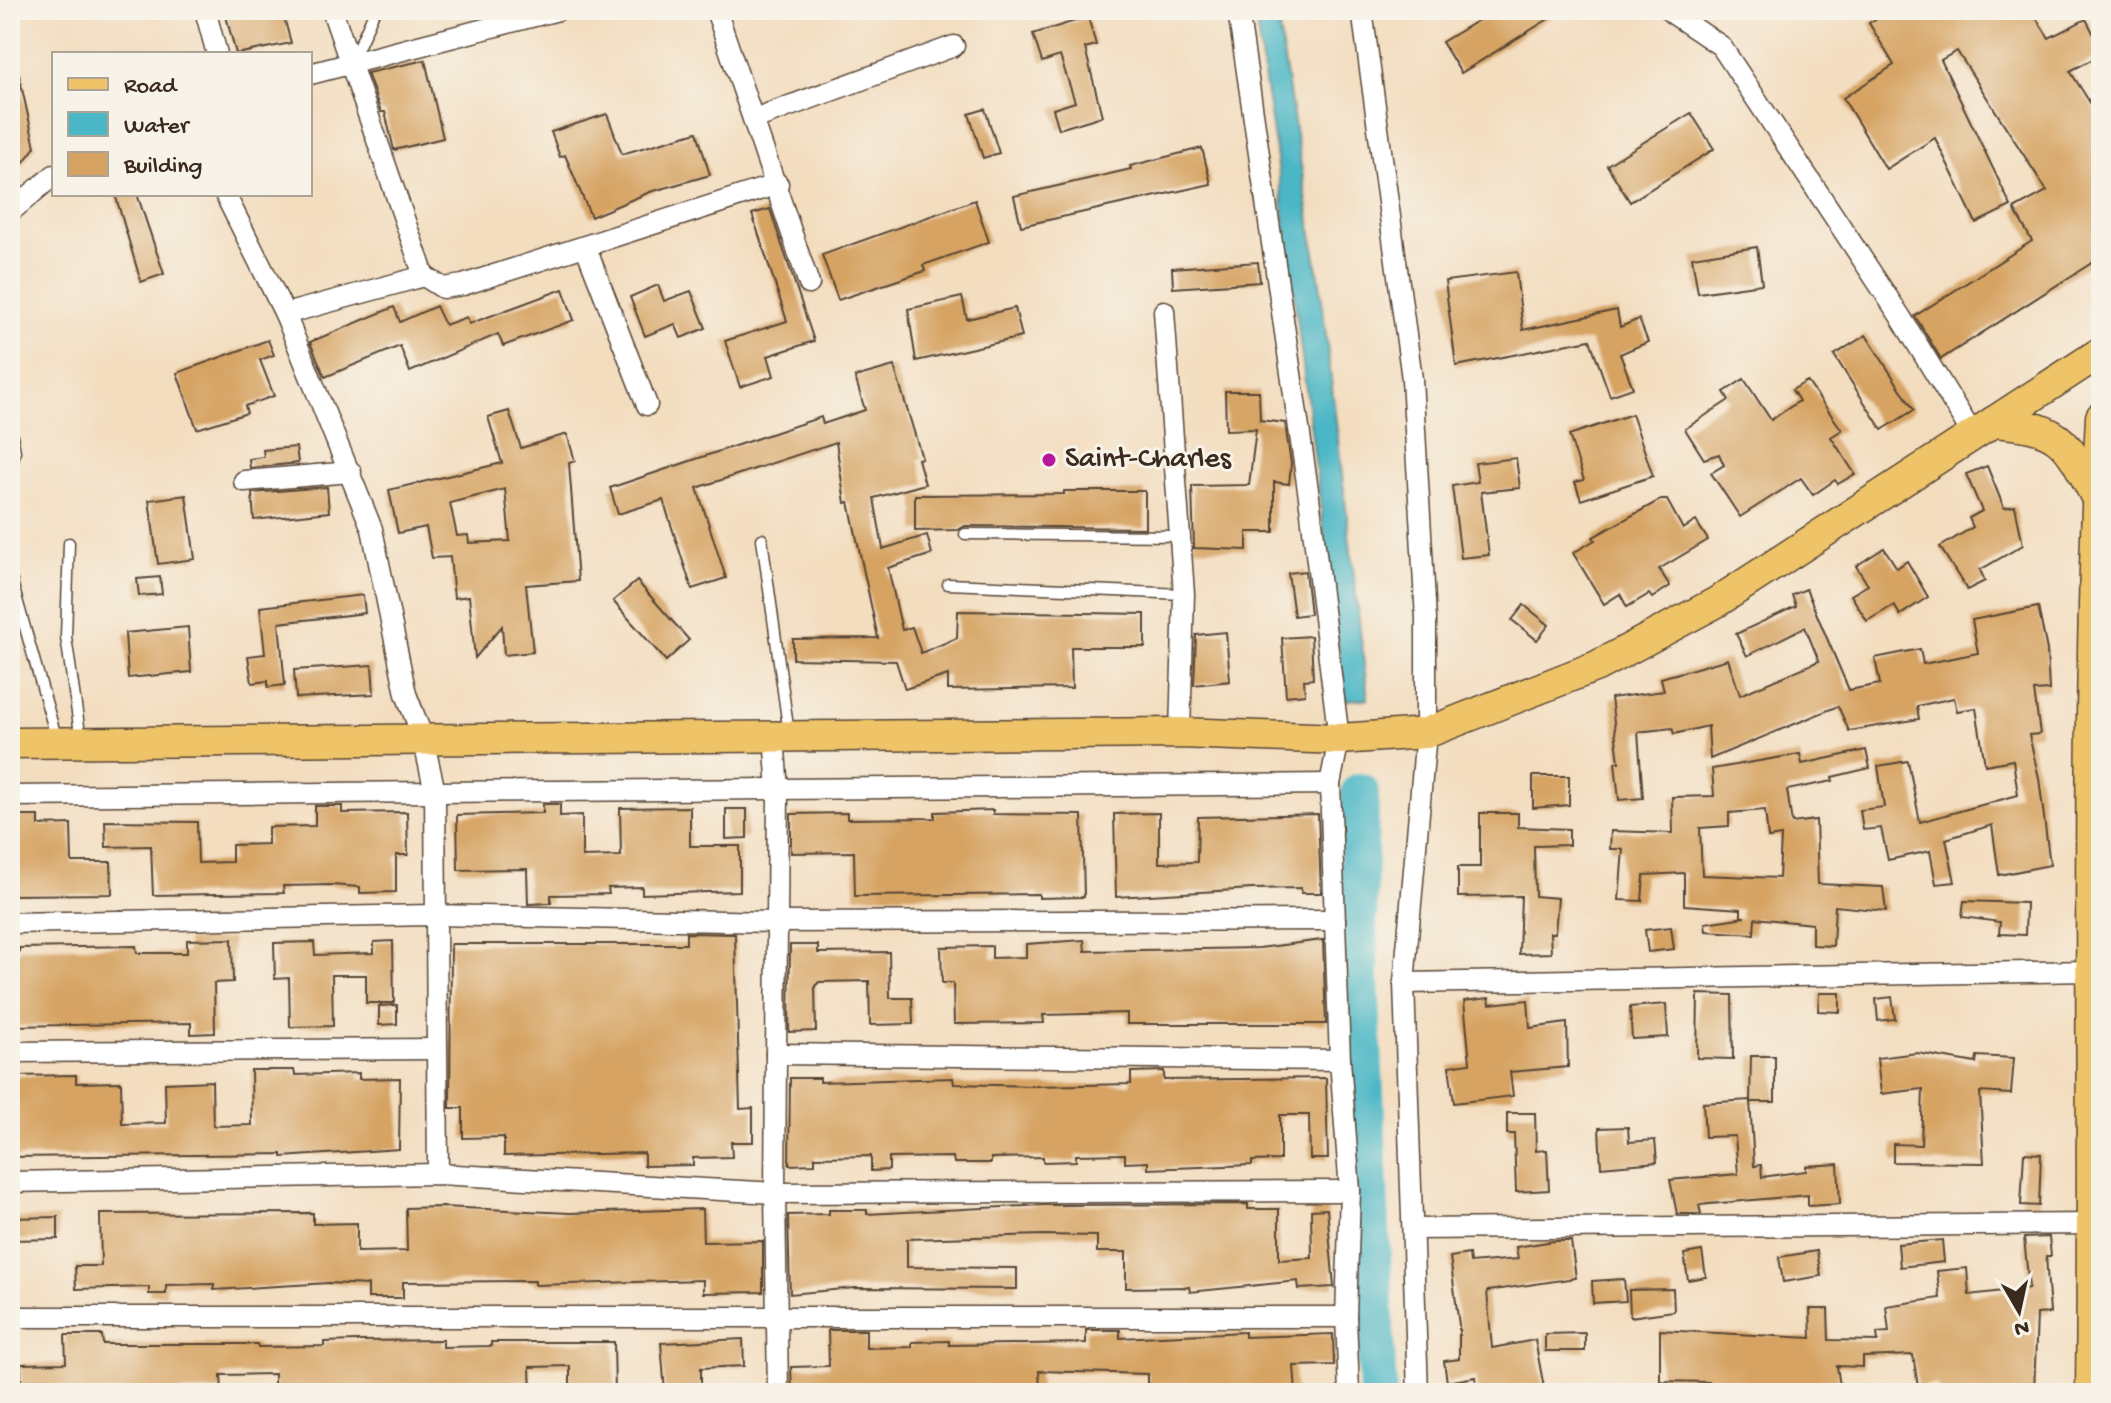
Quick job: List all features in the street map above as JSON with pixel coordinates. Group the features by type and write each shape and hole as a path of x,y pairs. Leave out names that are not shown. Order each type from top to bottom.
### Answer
{"main road":[{"path":"10,743 1180,733 1339,739 1426,733 1597,666 1717,602 2101,352"},
{"path":"2091,1393 2097,1224 2089,971 2101,417"},
{"path":"1983,429 2044,429 2066,444 2097,498"}],"street":[{"path":"205,10 216,52"},
{"path":"332,10 424,276 443,288 463,285 586,248 778,184"},
{"path":"312,74 558,10"},
{"path":"716,10 778,184 809,284"},
{"path":"1238,10 1305,466 1339,739 1330,784 1340,1060 1350,1191 1346,1317 1349,1393"},
{"path":"1362,10 1412,379 1425,603 1426,733 1404,983 1418,1393"},
{"path":"1672,13 1721,46 1900,316 1983,429"},
{"path":"754,119 954,46"},
{"path":"10,212 52,177"},
{"path":"226,196 285,314 372,529 406,694 423,738 435,792 433,915 438,1174"},
{"path":"586,248 647,405"},
{"path":"285,314 424,276"},
{"path":"1164,311 1184,594 1180,733"},
{"path":"244,481 351,472"},
{"path":"778,1393 775,1193 778,791 782,736"},
{"path":"10,796 1330,784"},
{"path":"10,923 433,915 778,922 1335,920"},
{"path":"1404,983 2089,971"},
{"path":"10,1052 436,1049"},
{"path":"776,1054 1340,1060"},
{"path":"10,1182 438,1174 775,1193 1350,1191"},
{"path":"1414,1229 2097,1224"},
{"path":"10,1317 1346,1317"}],"lane":[{"path":"350,65 375,10"},
{"path":"10,426 15,451 10,474"},
{"path":"965,534 1181,536"},
{"path":"762,539 782,736"},
{"path":"69,543 70,602 66,637 69,742"},
{"path":"10,575 69,742"},
{"path":"948,584 1184,594"}],"water":[{"path":"1254,10 1276,10 1320,284 1368,699 1345,700 1277,159"}],"building":[{"path":"248,10 282,10 291,43 235,52 226,16"},
{"path":"1495,10 1563,10 1461,73 1442,42"},
{"path":"1891,10 2031,10 2049,38 2086,19 2101,48 2101,55 2070,71 2101,120 2101,257 1941,359 1915,316 2032,241 2014,209 2047,191 1957,51 1941,60 2011,206 1976,223 1935,138 1886,169 1843,98 1894,65 1869,23"},
{"path":"1088,17 1096,45 1085,48 1102,116 1059,129 1053,109 1075,102 1060,56 1042,62 1033,34"},
{"path":"425,60 443,138 394,150 385,112 381,112 367,73"},
{"path":"17,66 35,147 10,180 10,67"},
{"path":"985,109 999,153 983,158 969,114"},
{"path":"1691,113 1714,149 1630,202 1607,165"},
{"path":"607,114 622,154 697,132 710,175 650,192 591,217 565,155 560,157 551,132"},
{"path":"1202,148 1211,184 1021,226 1014,196 1131,169 1130,166"},
{"path":"116,196 138,196 164,274 141,282"},
{"path":"975,200 989,242 923,265 925,271 838,300 822,255"},
{"path":"770,209 814,341 768,356 774,376 740,387 725,341 787,321 752,214"},
{"path":"1757,247 1762,284 1698,293 1692,257"},
{"path":"1258,262 1260,282 1173,288 1172,268"},
{"path":"1516,272 1523,330 1617,310 1620,327 1639,319 1648,342 1620,354 1633,388 1610,396 1590,340 1456,366 1445,281"},
{"path":"658,285 664,301 691,291 706,328 681,338 675,324 645,336 630,297"},
{"path":"563,289 574,320 503,346 498,334 410,372 400,346 325,377 310,342 394,307 400,322 436,306 445,325 467,317 469,324"},
{"path":"962,297 967,319 1015,308 1022,337 916,361 908,309"},
{"path":"1866,335 1914,410 1882,430 1834,355"},
{"path":"268,340 274,355 260,360 274,396 245,406 247,413 197,429 177,373"},
{"path":"894,366 922,458 918,459 925,484 874,498 883,549 927,535 932,554 888,568 902,630 912,627 921,653 957,638 958,611 1145,614 1145,647 1071,647 1072,688 948,690 948,675 905,689 896,661 793,659 793,639 878,638 849,502 845,503 836,442 697,488 726,578 692,589 663,500 618,514 610,488 821,417 823,424 865,410 855,377"},
{"path":"1744,379 1771,420 1799,401 1792,390 1807,381 1842,430 1831,437 1855,474 1838,484 1835,480 1813,495 1801,478 1740,517 1711,473 1724,465 1719,454 1704,459 1685,429 1729,400 1724,392"},
{"path":"1225,391 1259,391 1260,420 1285,423 1291,464 1289,484 1274,482 1274,532 1247,532 1247,550 1194,548 1192,486 1249,485 1256,429 1226,430"},
{"path":"509,411 521,448 567,434 575,461 569,463 578,581 526,585 533,652 504,655 502,626 475,658 469,596 454,598 450,557 432,558 426,527 398,533 389,490 502,463 488,417","holes":["505,489 510,541 469,543 468,535 457,536 450,503"]},
{"path":"1632,414 1653,476 1581,500 1575,482 1584,480 1569,435"},
{"path":"296,447 298,463 250,468 249,459 264,457 263,450"},
{"path":"1516,458 1520,488 1481,492 1489,555 1461,558 1452,486 1478,482 1475,463"},
{"path":"1987,466 2004,508 2015,506 2023,545 1980,570 1985,581 1967,590 1940,547 1973,527 1969,518 1982,511 1966,474"},
{"path":"327,487 329,512 254,520 252,493"},
{"path":"1064,491 1145,491 1145,528 965,526 958,530 915,531 915,495 1064,494"},
{"path":"186,495 195,559 158,564 149,500"},
{"path":"1660,500 1667,500 1683,529 1696,521 1708,540 1659,569 1670,586 1652,598 1649,594 1627,607 1620,594 1604,604 1573,553 1595,540 1593,537"},
{"path":"1884,548 1897,568 1907,561 1928,597 1900,615 1894,605 1867,621 1851,595 1868,585 1856,566"},
{"path":"1305,571 1310,614 1294,616 1288,573"},
{"path":"160,577 162,594 139,596 137,579"},
{"path":"637,581 689,640 666,661 613,601"},
{"path":"1806,589 1849,690 1880,684 1875,658 1920,649 1923,664 1978,653 1972,620 2038,607 2047,650 2049,690 2034,691 2040,734 2029,735 2039,778 2050,865 1999,875 1992,825 1946,839 1955,882 1936,884 1930,851 1888,860 1881,828 1863,830 1860,810 1884,807 1878,766 1908,761 1920,822 2018,795 2013,760 1985,765 1976,708 1957,711 1954,698 1917,706 1919,719 1849,731 1838,706 1710,759 1708,726 1674,734 1672,728 1638,732 1643,798 1619,800 1615,762 1619,762 1611,698 1664,691 1661,678 1728,659 1740,695 1819,661 1805,627 1747,656 1736,634 1796,606 1792,595"},
{"path":"363,595 365,613 279,623 285,685 268,687 268,681 252,683 248,656 265,654 260,607"},
{"path":"1524,605 1549,625 1537,640 1512,620"},
{"path":"188,627 191,672 128,678 125,633"},
{"path":"1226,632 1230,681 1194,685 1196,635"},
{"path":"1311,636 1313,679 1304,680 1305,694 1286,696 1282,638"},
{"path":"372,665 374,694 296,698 294,670"},
{"path":"1866,750 1870,768 1832,777 1833,781 1787,790 1792,823 1816,820 1818,884 1883,887 1886,911 1835,906 1833,946 1812,945 1812,924 1755,918 1754,934 1706,931 1705,923 1745,917 1741,917 1741,909 1684,905 1684,873 1644,875 1642,901 1619,900 1623,849 1610,849 1611,831 1673,833 1672,797 1714,796 1712,769 1800,754 1802,764","holes":["1765,810 1768,838 1781,836 1779,878 1702,875 1700,828 1729,826 1729,813"]},
{"path":"1533,776 1569,776 1569,805 1533,808"},
{"path":"543,804 560,804 560,816 582,815 582,857 621,856 620,808 690,807 690,846 740,846 740,891 642,894 642,887 608,888 609,894 551,895 551,903 528,904 527,869 458,870 457,815 543,813"},
{"path":"315,806 342,806 342,813 407,812 408,855 396,855 396,892 360,893 360,887 331,885 283,886 284,893 153,895 151,846 106,847 105,821 197,822 198,863 232,862 232,845 268,844 268,827 315,826"},
{"path":"726,809 747,809 747,838 726,839"},
{"path":"993,810 993,814 1082,815 1084,897 1039,898 1039,894 855,896 854,852 791,853 791,814 847,813 847,819 935,818 935,812"},
{"path":"1159,813 1159,863 1197,862 1198,817 1318,814 1321,893 1301,893 1301,888 1116,897 1114,814"},
{"path":"1480,813 1518,813 1518,827 1569,829 1569,845 1534,846 1535,896 1558,898 1555,933 1550,933 1551,953 1519,954 1521,896 1458,897 1458,867 1480,867"},
{"path":"10,816 39,816 39,825 71,824 72,862 111,862 112,894 10,895"},
{"path":"1964,901 2026,903 2025,935 1999,934 2000,922 1962,917"},
{"path":"1671,927 1674,949 1648,952 1645,930"},
{"path":"686,933 735,934 740,1109 753,1108 753,1142 731,1142 732,1157 693,1158 693,1165 644,1166 644,1153 504,1156 504,1137 463,1138 463,1108 450,1108 451,944 686,944"},
{"path":"232,939 233,982 214,983 215,1033 191,1034 191,1023 10,1026 10,952 19,952 19,948 136,946 137,953 187,953 187,940"},
{"path":"1084,940 1085,951 1259,948 1323,940 1326,1024 1127,1024 1127,1013 1043,1015 1044,1023 954,1024 953,983 942,983 941,947 992,946 992,958 1026,957 1026,944"},
{"path":"393,941 394,1003 366,1003 366,975 332,975 333,1026 290,1027 289,978 275,979 274,943 314,942 315,955 374,953 374,942"},
{"path":"790,945 818,945 818,953 889,952 890,998 912,998 913,1024 870,1025 869,981 819,982 815,986 816,1031 789,1032"},
{"path":"1819,993 1840,993 1840,1012 1818,1011"},
{"path":"1698,994 1732,995 1733,1059 1697,1058"},
{"path":"1892,997 1895,1019 1878,1021 1876,999"},
{"path":"1489,998 1490,1004 1528,1000 1530,1028 1567,1023 1568,1067 1510,1072 1513,1096 1454,1103 1449,1066 1470,1063 1464,1001"},
{"path":"1666,1004 1668,1037 1632,1039 1630,1007"},
{"path":"397,1005 397,1024 379,1025 379,1006"},
{"path":"1917,1053 1976,1063 1977,1056 2014,1058 2011,1094 1980,1092 1984,1163 1893,1162 1893,1144 1921,1145 1923,1089 1881,1094 1877,1058"},
{"path":"1751,1056 1775,1056 1775,1102 1750,1102"},
{"path":"251,1070 294,1070 295,1075 359,1073 359,1079 400,1078 399,1149 282,1157 282,1154 10,1157 10,1076 76,1075 76,1083 121,1082 122,1124 166,1123 165,1083 212,1081 213,1126 252,1125"},
{"path":"1164,1071 1164,1080 1326,1078 1328,1159 1310,1159 1309,1115 1280,1115 1280,1160 1252,1161 1252,1165 1148,1169 1148,1162 1125,1163 1125,1154 1076,1155 1076,1161 1043,1162 1043,1157 991,1158 991,1163 954,1163 953,1157 889,1158 889,1170 871,1171 871,1156 815,1157 815,1164 789,1165 790,1078 820,1078 820,1082 953,1078 954,1084 1033,1086 1131,1084 1131,1072"},
{"path":"1750,1100 1754,1166 1761,1165 1762,1177 1806,1171 1806,1166 1838,1164 1840,1204 1808,1206 1808,1195 1699,1205 1701,1214 1677,1214 1670,1180 1738,1174 1735,1136 1705,1137 1703,1103"},
{"path":"1507,1113 1535,1113 1536,1151 1547,1150 1549,1190 1516,1192 1514,1134 1507,1134"},
{"path":"1628,1127 1629,1142 1655,1140 1657,1162 1601,1167 1599,1128"},
{"path":"2024,1153 2041,1154 2039,1206 2021,1205"},
{"path":"1248,1204 1248,1209 1279,1209 1279,1260 1312,1258 1311,1210 1327,1209 1334,1287 1299,1289 1298,1281 1190,1292 1189,1287 1126,1288 1126,1252 1097,1252 1097,1236 1044,1235 907,1239 907,1267 1017,1268 1017,1289 855,1288 790,1294 788,1215 829,1214 829,1210 867,1210 867,1214 1044,1205"},
{"path":"406,1208 570,1213 702,1209 703,1242 763,1241 763,1292 703,1293 703,1280 535,1285 535,1281 403,1282 403,1298 368,1298 368,1285 329,1283 214,1290 214,1284 166,1285 166,1294 149,1294 149,1287 76,1289 75,1266 101,1266 100,1214 313,1213 313,1224 357,1223 357,1252 407,1251"},
{"path":"58,1217 58,1239 10,1240 10,1218"},
{"path":"2049,1237 2051,1256 2046,1256 2050,1313 2037,1314 2034,1393 1939,1393 1937,1384 1918,1387 1913,1355 1863,1357 1863,1367 1837,1366 1841,1393 1709,1393 1709,1382 1660,1381 1660,1330 1811,1338 1810,1309 1828,1309 1829,1340 1878,1341 1877,1333 1889,1332 1886,1306 1940,1298 1937,1271 1967,1268 1969,1295 2029,1288 2024,1238"},
{"path":"1942,1240 1944,1262 1900,1267 1898,1244"},
{"path":"1571,1241 1576,1278 1487,1291 1492,1348 1535,1340 1545,1393 1477,1393 1476,1377 1447,1382 1444,1361 1459,1359 1459,1325 1450,1257 1469,1254 1470,1263 1518,1259 1516,1247"},
{"path":"1702,1251 1706,1277 1688,1280 1684,1254"},
{"path":"1817,1251 1821,1276 1783,1282 1779,1257"},
{"path":"1624,1279 1626,1301 1593,1303 1592,1281"},
{"path":"1673,1289 1674,1311 1630,1317 1629,1290"},
{"path":"828,1330 866,1330 866,1348 912,1347 912,1342 949,1341 949,1345 1086,1343 1086,1330 1120,1330 1120,1338 1245,1332 1245,1337 1333,1334 1334,1365 1294,1366 1296,1393 1148,1393 1148,1374 1039,1371 1040,1393 792,1393 791,1367 829,1366"},
{"path":"1585,1333 1585,1351 1545,1351 1545,1334"},
{"path":"65,1335 102,1335 103,1344 257,1344 258,1347 324,1346 324,1342 358,1341 443,1340 443,1347 491,1346 491,1342 614,1342 615,1393 570,1393 570,1366 530,1367 531,1393 274,1393 274,1374 221,1375 222,1391 21,1393 21,1364 66,1363"},
{"path":"743,1339 744,1366 701,1368 701,1393 665,1393 661,1343"}],"waterway":[{"path":"1360,792 1358,930 1378,1393"}],"place":[{"name":"Saint-Charles","path":"1049,460"}]}
